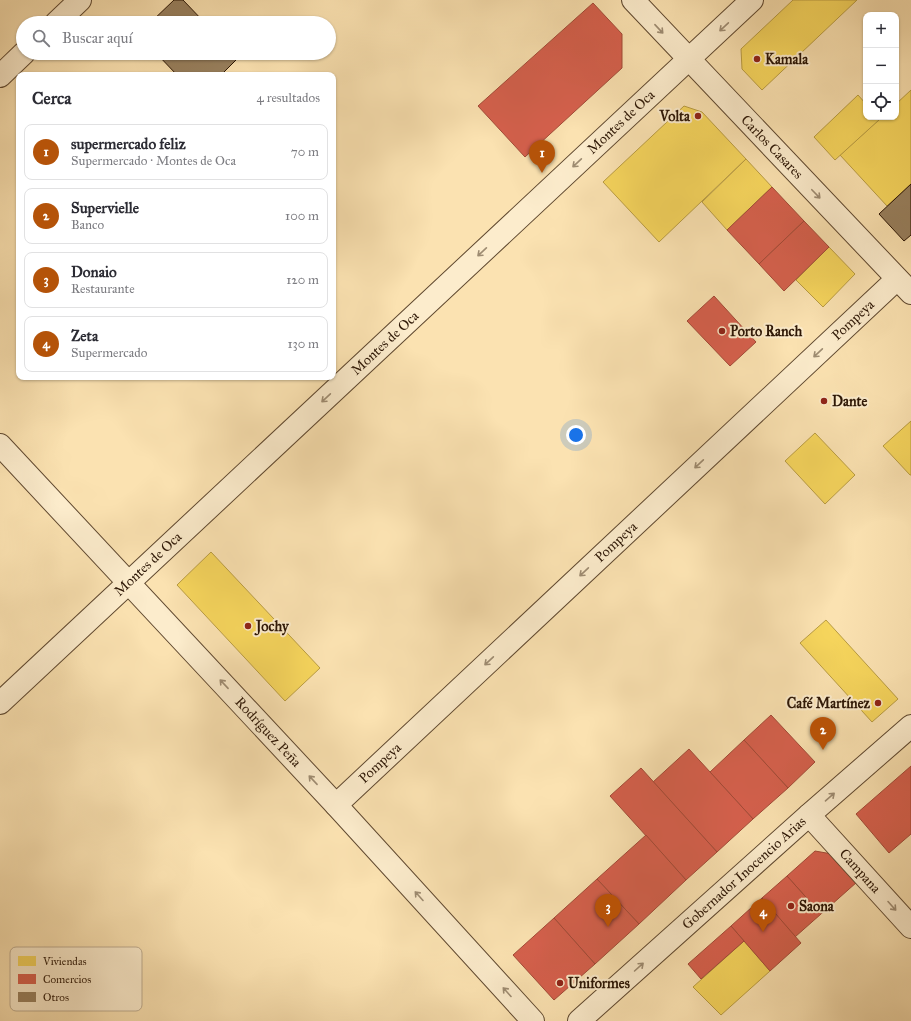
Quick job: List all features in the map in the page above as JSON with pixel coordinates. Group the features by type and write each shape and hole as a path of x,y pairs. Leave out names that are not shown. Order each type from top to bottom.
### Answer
{"street":[{"path":"63,16 80,0"},
{"name":"Carlos Casares","path":"633,0 688,60 904,286"},
{"name":"Montes de Oca","path":"0,703 752,0"},
{"path":"0,76 17,60"},
{"name":"Pompeya","path":"336,805 904,286"},
{"name":"Rodríguez Peña","path":"0,445 336,805 533,1021"},
{"name":"Gobernador Inocencio Arias","path":"579,1021 809,815 911,726"},
{"name":"Campana","path":"809,815 911,927"}],"building: Viviendas":[{"path":"793,0 857,0 762,90 742,69 741,49"},
{"path":"911,90 911,184 887,206 840,155 879,120 899,120 899,101"},
{"path":"858,95 863,101 863,120 879,120 835,160 814,137"},
{"path":"684,106 702,112 746,159 659,242 603,182"},
{"path":"746,159 772,187 727,230 702,202"},
{"path":"829,247 855,274 823,307 796,280"},
{"path":"911,421 911,475 910,475 883,446"},
{"path":"815,433 855,475 825,504 785,461"},
{"name":"Jochy","path":"211,552 320,668 285,701 177,585"},
{"path":"826,620 898,699 872,722 800,643"},
{"path":"744,941 770,971 721,1015 693,987"}],"building: Comercios":[{"path":"593,3 622,34 622,68 525,157 478,106"},
{"path":"772,187 804,221 759,264 727,230"},
{"path":"804,221 829,247 784,291 759,264"},
{"name":"Porto Ranch","path":"714,296 756,342 730,366 687,321"},
{"path":"771,715 815,762 788,788 744,740"},
{"path":"744,740 788,788 753,819 710,772"},
{"path":"689,749 753,819 717,852 653,782"},
{"path":"911,766 911,834 889,853 856,814"},
{"path":"641,768 717,852 686,880 610,796"},
{"path":"646,835 686,880 639,924 597,879"},
{"path":"815,851 832,854 857,882 821,914 787,876"},
{"name":"Saona","path":"787,876 821,914 795,937 762,898"},
{"path":"597,879 639,924 595,964 554,918"},
{"path":"762,898 801,943 770,971 731,926"},
{"path":"554,918 595,964 554,1000 513,955"},
{"path":"731,926 744,941 701,979 688,964"}],"building: Otros":[{"path":"174,0 183,0 198,16 157,16"},
{"path":"163,60 236,60 224,72 174,72"},
{"path":"911,184 911,235 904,241 879,214"}],"place":[{"name":"Kamala","path":"757,59"},
{"name":"Volta","path":"698,116"},
{"name":"supermercado feliz","path":"542,173"},
{"name":"Porto Ranch","path":"722,331"},
{"name":"Dante","path":"824,401"},
{"name":"Jochy","path":"248,626"},
{"name":"Café Martínez","path":"878,703"},
{"name":"Supervielle","path":"823,750"},
{"name":"Saona","path":"791,906"},
{"name":"Donaio","path":"608,927"},
{"name":"Zeta","path":"763,932"},
{"name":"Uniformes","path":"560,983"}]}
